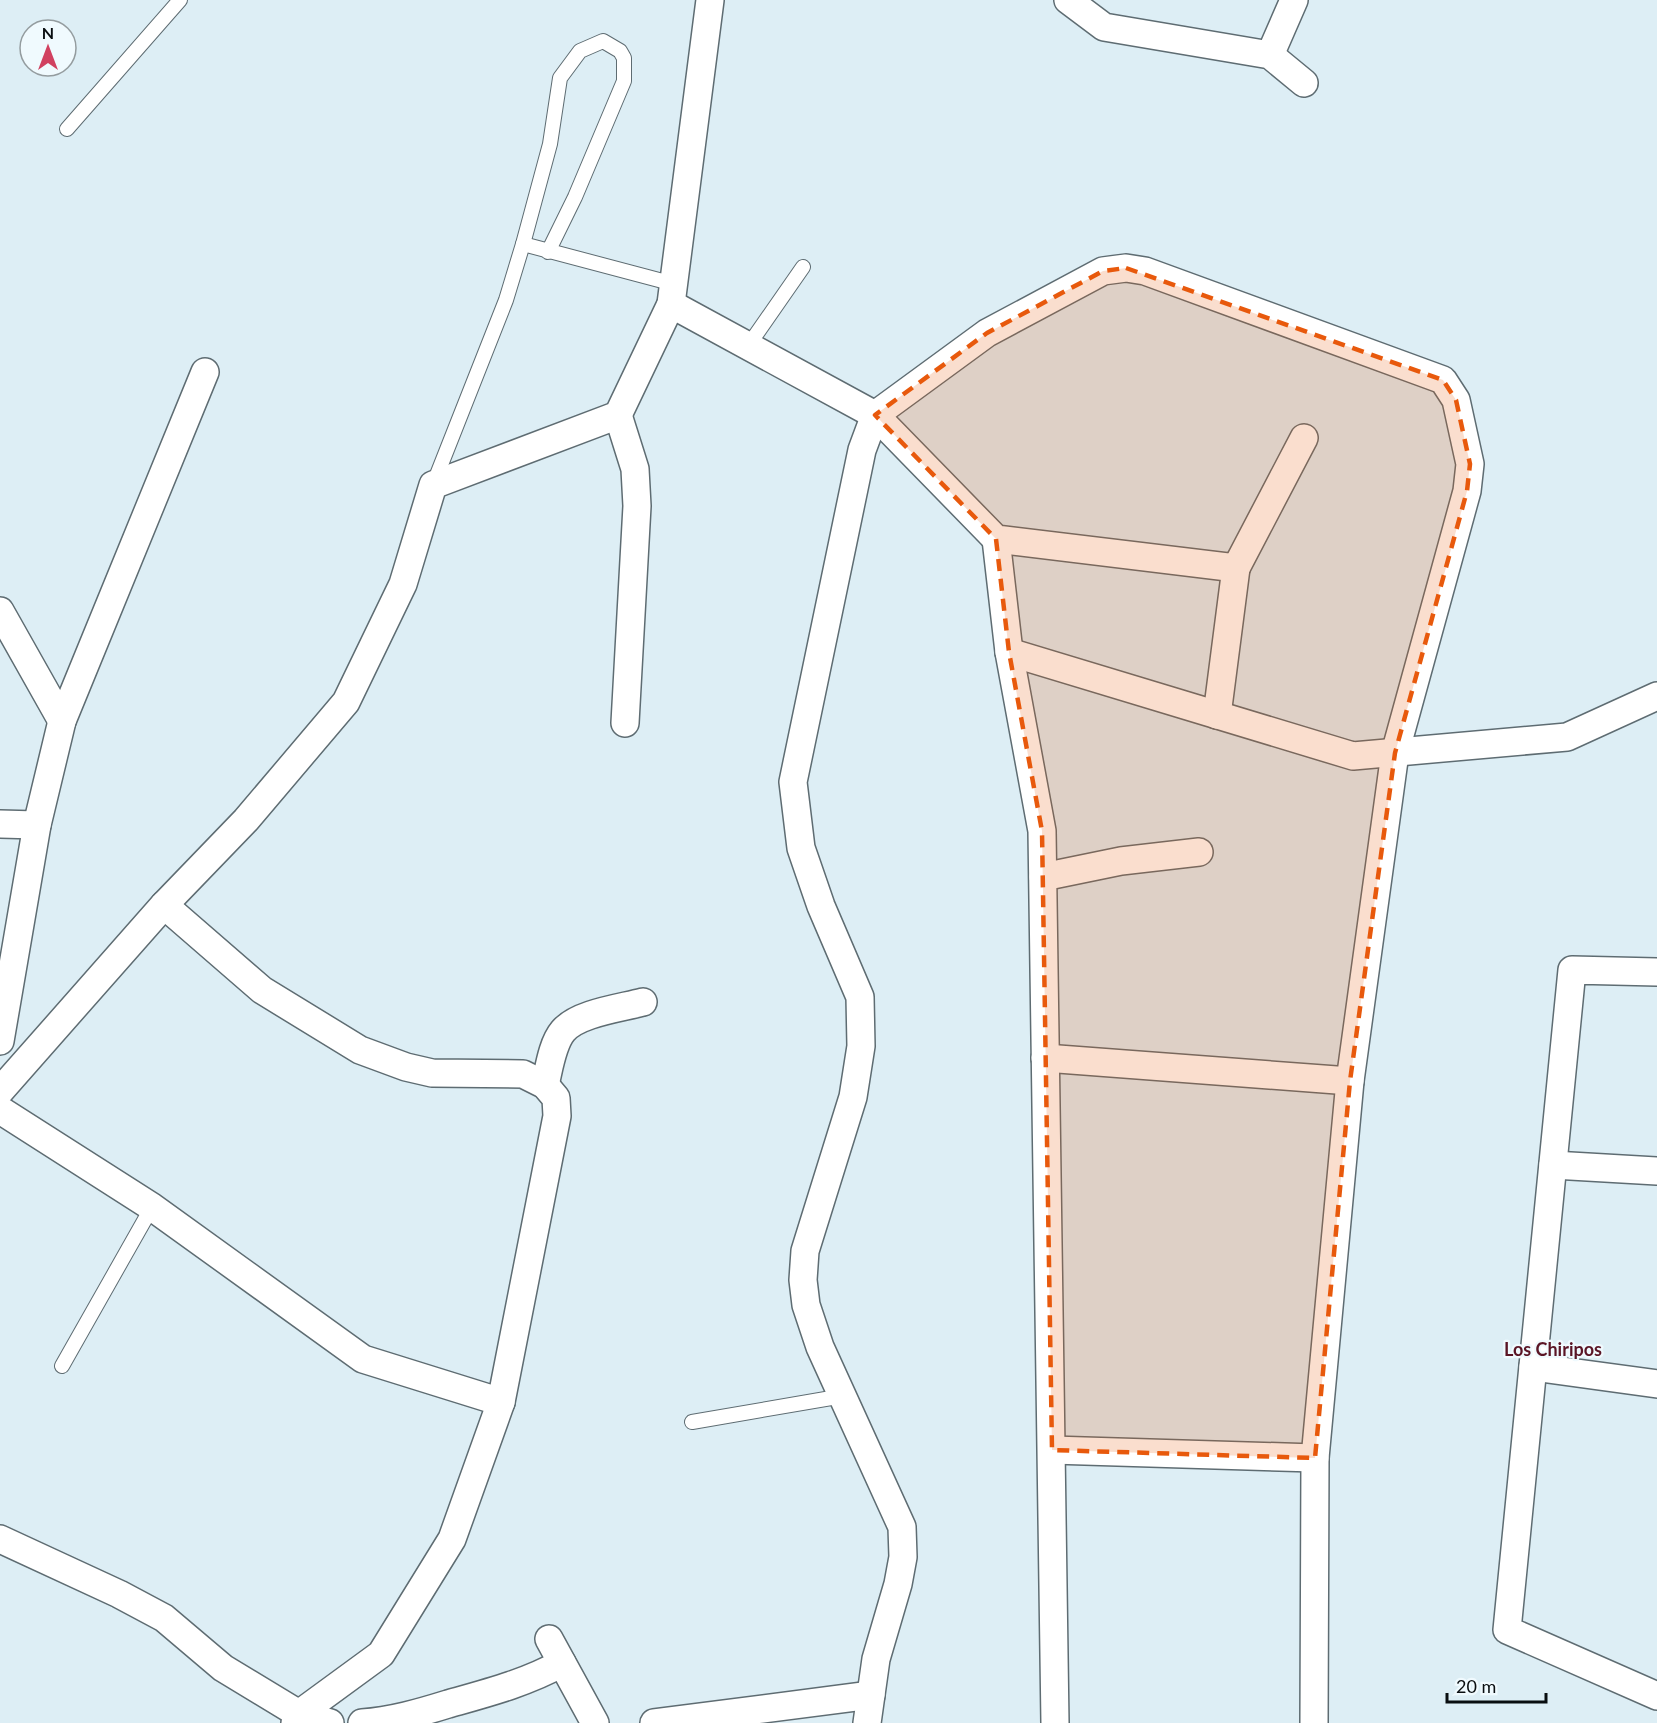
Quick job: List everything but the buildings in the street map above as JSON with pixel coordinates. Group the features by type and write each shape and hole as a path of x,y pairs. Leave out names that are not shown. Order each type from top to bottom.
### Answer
{"street":[{"path":"625,723 637,506 635,469 618,415 672,294 710,0"},
{"path":"1068,0 1104,27 1270,55 1304,83"},
{"path":"1270,55 1294,0"},
{"path":"867,1723 876,1659 898,1584 903,1557 902,1527 820,1347 806,1305 803,1280 805,1251 853,1097 861,1046 860,997 821,906 801,848 793,782 862,450 875,415 987,333 1103,271 1126,268 1145,271 1443,380 1456,400 1470,464 1467,491 1395,753 1350,1081 1315,1458 1314,1723"},
{"path":"672,294 748,346 875,415 996,539 1009,652 1042,831 1053,1450 1055,1723"},
{"path":"0,1041 37,825 62,721 205,372"},
{"path":"0,1091 164,905 246,820 346,702 402,584 433,485 618,415"},
{"path":"1217,715 1236,568 1304,438"},
{"path":"996,539 1236,568"},
{"path":"0,611 62,721"},
{"path":"1009,652 1353,756 1568,737 1657,696"},
{"path":"0,824 37,825"},
{"path":"1043,877 1121,861 1199,852"},
{"path":"164,905 262,990 360,1050 406,1067 432,1073 523,1074 545,1085 556,1098 557,1116 501,1402 452,1539 381,1654 297,1718"},
{"path":"1657,972 1572,970 1507,1630 1657,1696"},
{"path":"545,1085 555,1047 563,1030 583,1017 643,1002"},
{"path":"1045,1058 1350,1081"},
{"path":"0,1110 152,1208 363,1359 501,1402"},
{"path":"1553,1165 1657,1171"},
{"path":"1533,1367 1657,1384"},
{"path":"1053,1450 1315,1458"},
{"path":"0,1539 119,1594 164,1618 223,1668 297,1718 330,1723"},
{"path":"549,1640 595,1723"},
{"path":"362,1723 385,1721 495,1691 539,1676 562,1664"},
{"path":"654,1723 871,1695"}],"lane":[{"path":"67,129 180,0"},
{"path":"433,485 506,300 524,243 550,144 560,78 580,51 603,41 620,51 624,58 624,81 575,197 548,252"},
{"path":"524,243 672,294"},
{"path":"748,346 803,267"},
{"path":"62,1366 152,1208"},
{"path":"692,1422 843,1396"}],"highlighted area":[{"path":"1126,268 1443,380 1456,400 1470,464 1467,491 1395,753 1350,1081 1315,1458 1052,1450 1042,831 1009,652 996,539 875,415 987,333 1103,271"}],"district":[{"name":"Los Chiripos","path":"1553,1349"}]}
